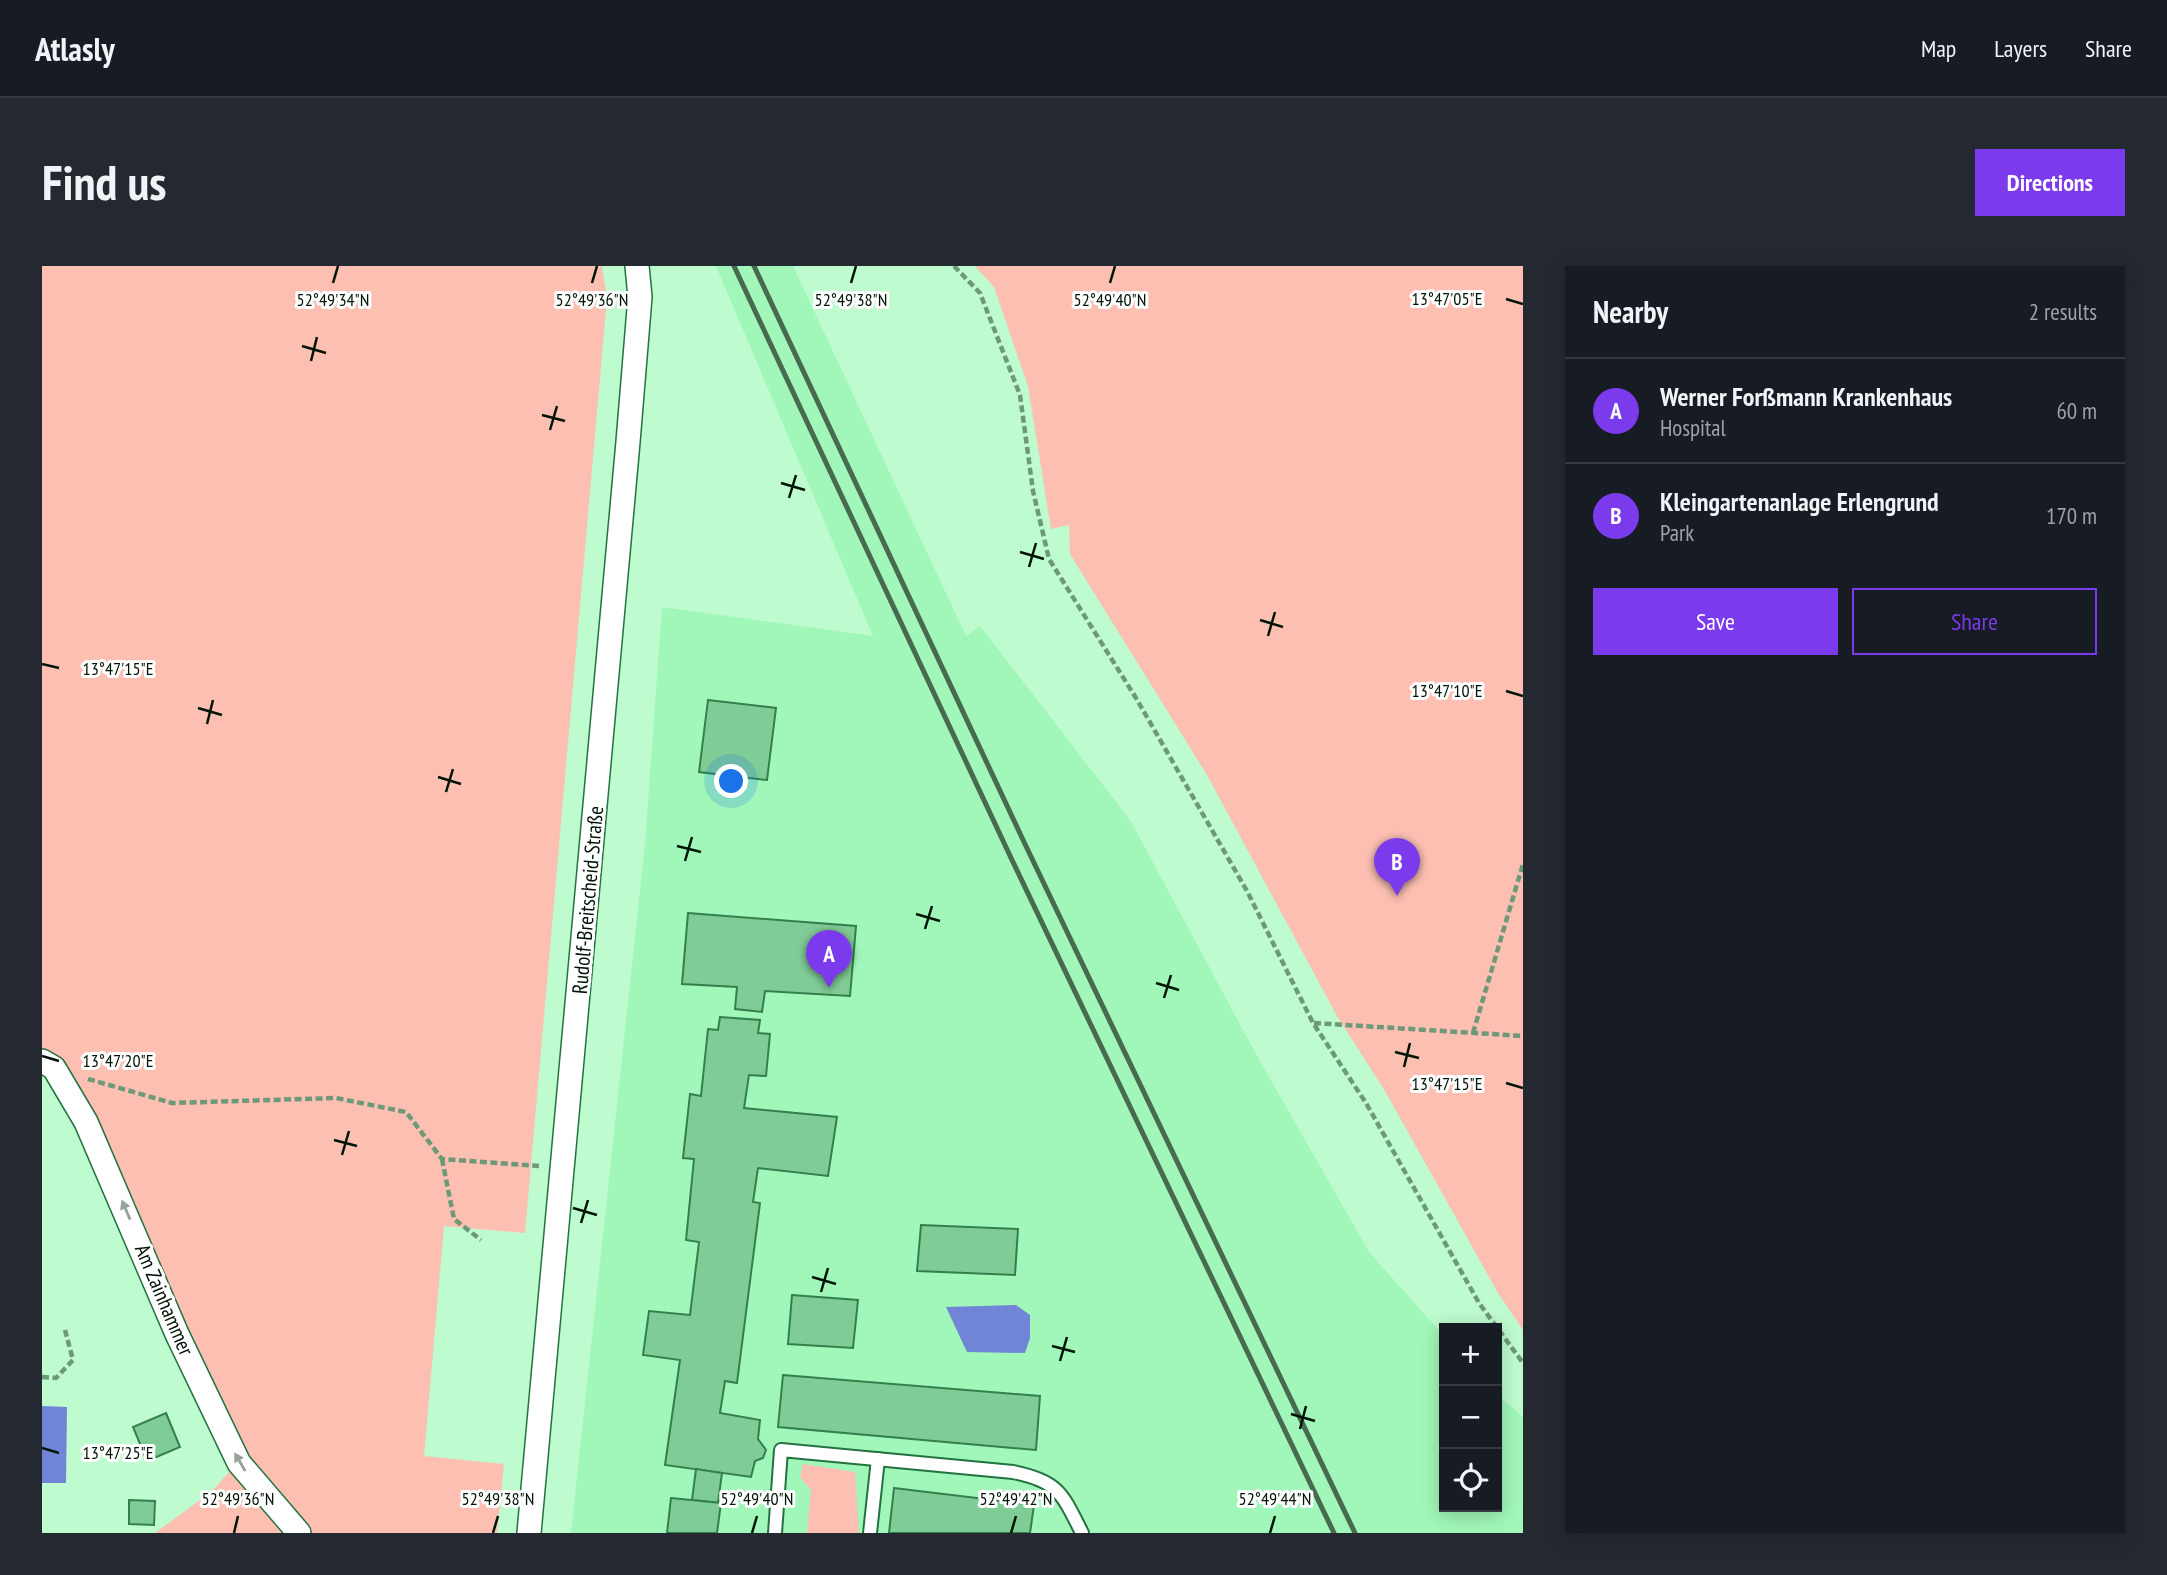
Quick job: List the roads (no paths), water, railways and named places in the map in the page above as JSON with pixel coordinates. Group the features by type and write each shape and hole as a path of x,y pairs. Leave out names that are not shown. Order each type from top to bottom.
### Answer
{"street":[{"name":"Rudolf-Breitscheid-Straße","path":"530,1533 621,524 640,297 637,266"},
{"name":"Am Zainhammer","path":"48,1064 86,1122 177,1334 239,1463 299,1533"}],"lane":[{"path":"775,1533 781,1450 1013,1472 1044,1478 1067,1503 1082,1533"},
{"path":"870,1533 878,1460"}],"water":[{"path":"1016,1305 1030,1315 1030,1338 1025,1353 967,1352 946,1307"},
{"path":"42,1406 67,1407 66,1483 42,1483"}],"railway":[{"path":"734,266 1012,860 1334,1533"},
{"path":"754,266 1024,842 1355,1533"}],"place":[{"name":"Kleingartenanlage Erlengrund","path":"1397,896"},
{"name":"Werner Forßmann Krankenhaus","path":"829,988"}]}
